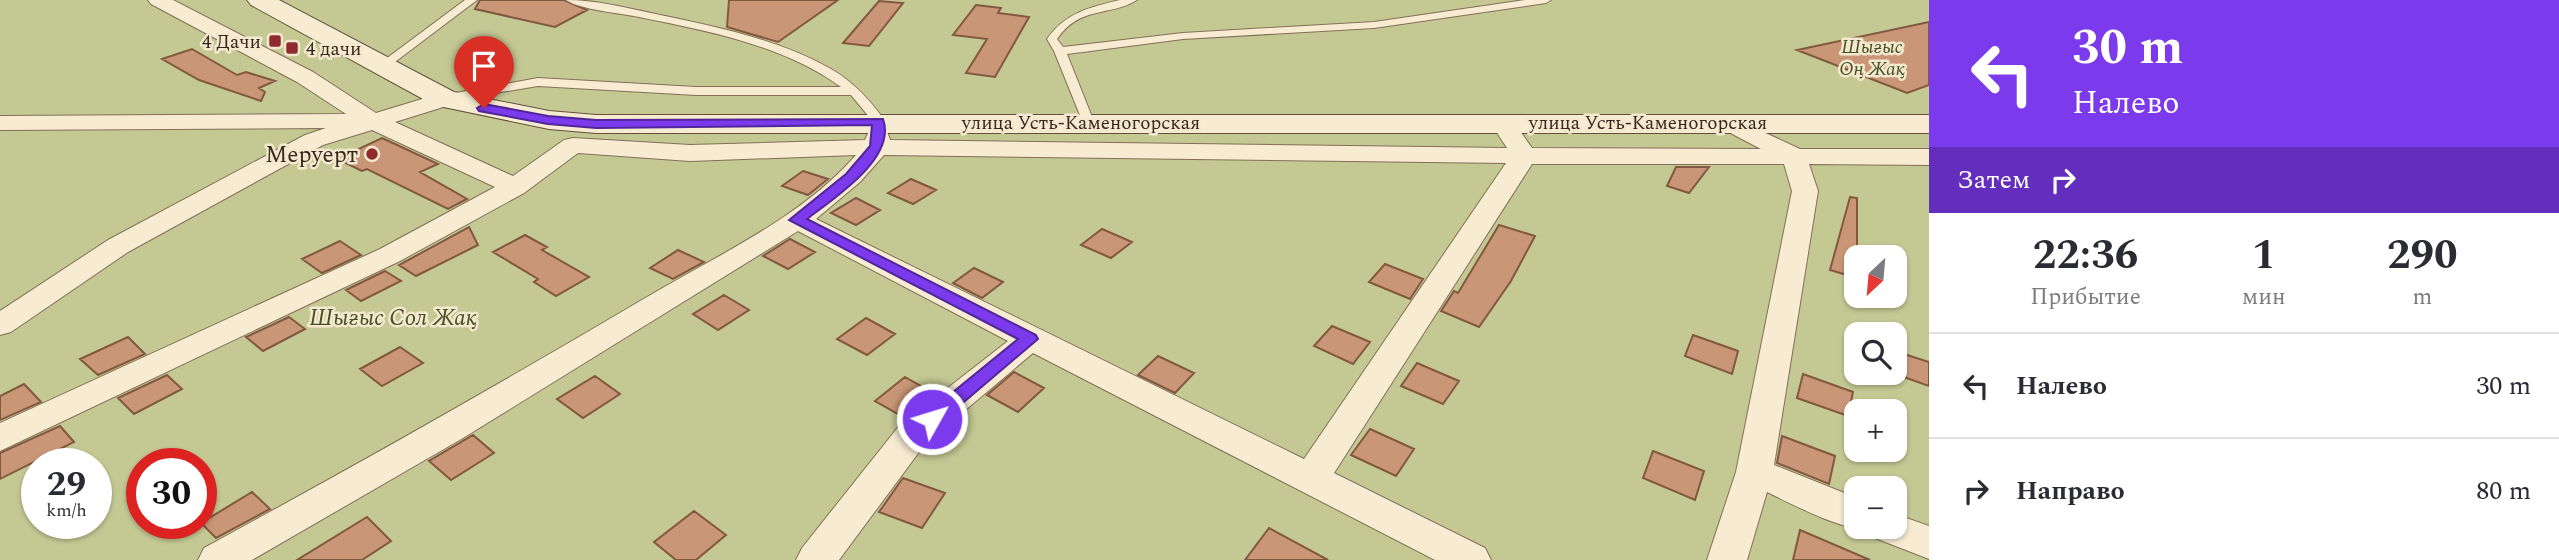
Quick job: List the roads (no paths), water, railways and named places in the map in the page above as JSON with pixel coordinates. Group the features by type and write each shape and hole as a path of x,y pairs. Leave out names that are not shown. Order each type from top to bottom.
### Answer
{"street":[{"path":"158,0 305,77 371,120 516,187"},
{"name":"улица Усть-Каменогорская","path":"260,0 445,99 548,120 596,124 878,134 1088,122 1929,124"},
{"path":"0,325 118,246 314,140 445,99"},
{"path":"0,123 371,120"},
{"path":"1502,122 1524,156"},
{"path":"1727,122 1794,156 1805,191 1754,472 1727,560"},
{"path":"0,438 390,255 516,187 573,145 596,124"},
{"path":"218,560 451,429 797,220 851,177 878,134"},
{"path":"573,145 690,153 878,134 1524,156 1929,157"},
{"path":"1311,478 1524,156"},
{"path":"797,220 1472,560"},
{"path":"816,560 912,435 1030,339"},
{"path":"1754,472 1844,509"},
{"path":"1907,534 1929,543"}],"lane":[{"path":"383,66 472,0"},
{"path":"571,0 736,35 820,69 854,91 878,134"},
{"path":"1088,122 1060,51 1052,39 1059,26 1081,13 1132,0"},
{"path":"1060,51 1183,36 1374,25 1546,0"},
{"path":"1081,1 1098,9"},
{"path":"445,99 538,82 696,91 854,91"}],"place":[{"name":"4 Дачи","path":"275,41"},
{"name":"4 дачи","path":"292,48"},
{"name":"Меруерт","path":"372,154"}],"park label":[{"name":"Шығыс Оң Жақ","path":"1872,57"},
{"name":"Шығыс Сол Жақ","path":"393,317"}]}
